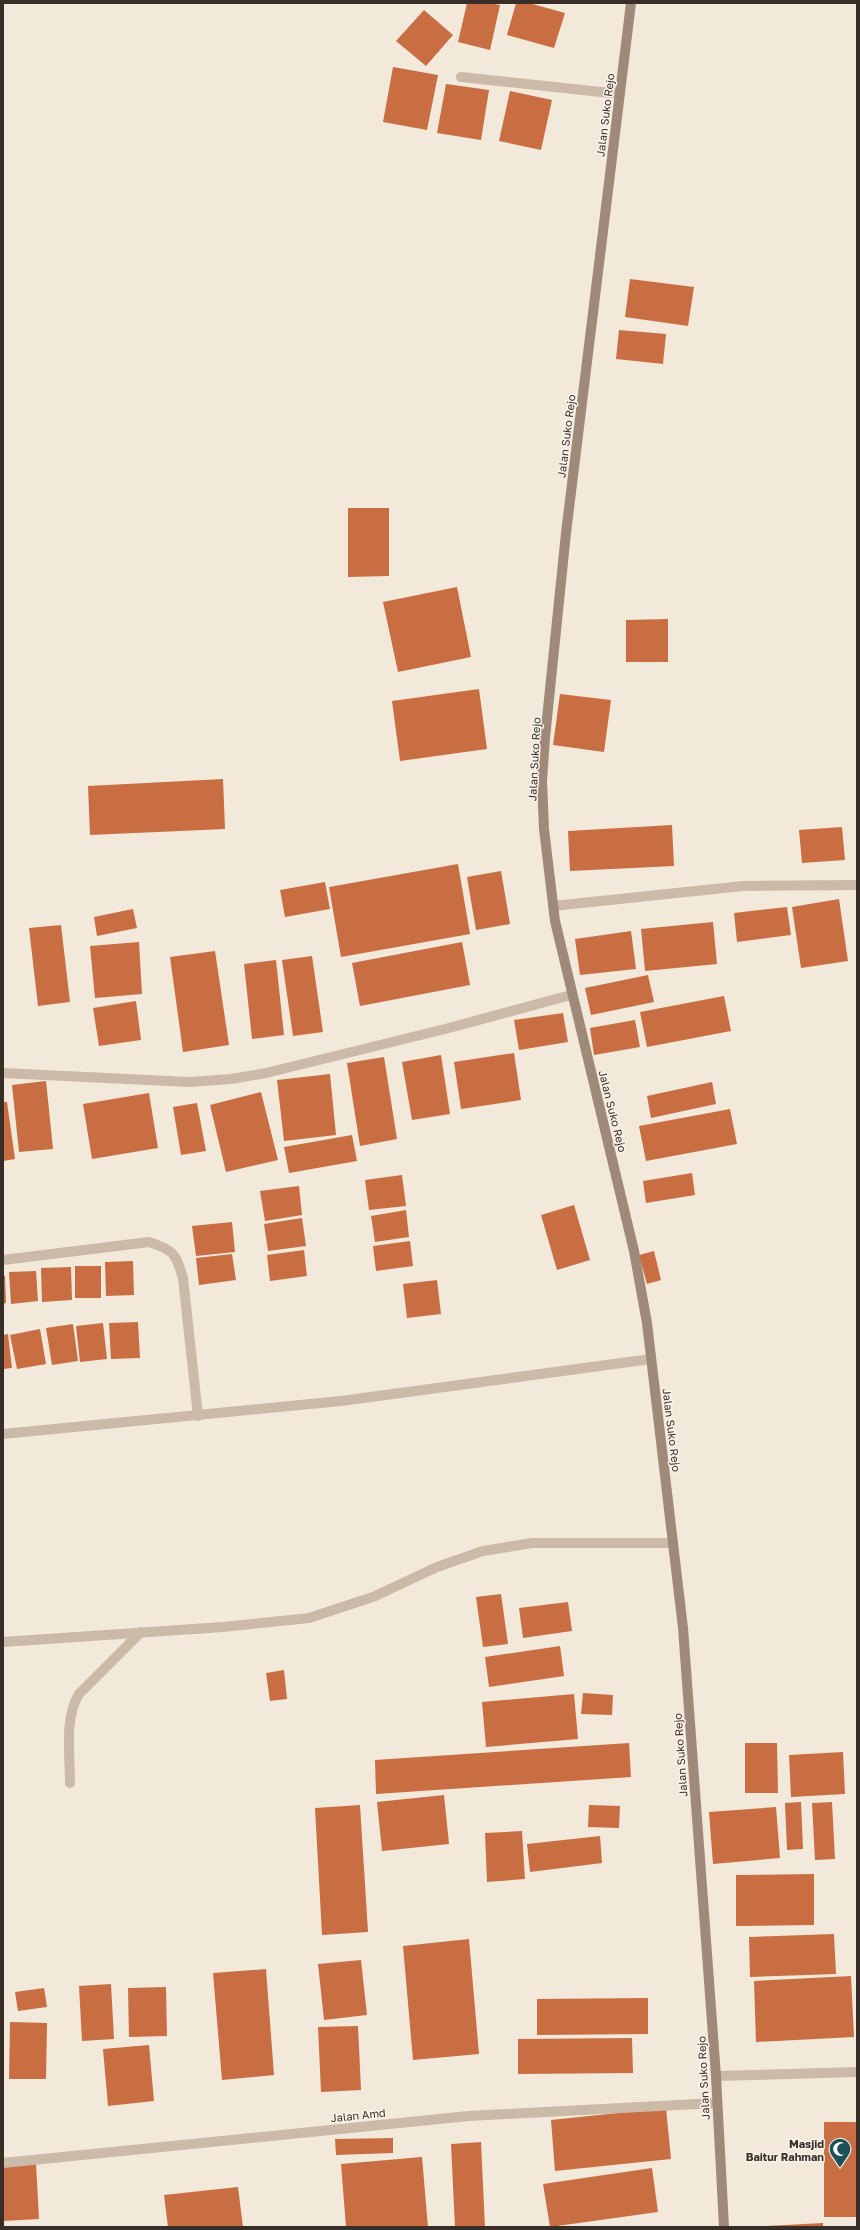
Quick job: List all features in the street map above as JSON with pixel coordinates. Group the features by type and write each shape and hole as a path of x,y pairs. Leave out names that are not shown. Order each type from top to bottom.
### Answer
{"main road":[{"name":"Jalan Suko Rejo","path":"631,3 567,525 545,738 542,781 544,829 553,906 571,995 634,1251 651,1359 683,1628 716,2076 716,2103 724,2227"}],"street":[{"path":"461,76 620,94"},
{"path":"553,906 743,886 857,885"},
{"path":"3,1073 189,1082 231,1079 266,1073 431,1033 571,995"},
{"path":"3,1260 150,1242 171,1252 178,1258 183,1278 198,1416"},
{"path":"3,1434 341,1401 651,1359"},
{"path":"3,1642 223,1627 309,1618 373,1597 437,1567 483,1551 532,1543 673,1543"},
{"path":"70,1783 70,1716 73,1704 79,1694 141,1632"},
{"path":"716,2076 857,2072"},
{"name":"Jalan Amd","path":"3,2163 469,2116 716,2103"}],"building":[{"path":"467,3 489,3 500,5 490,50 458,42"},
{"path":"516,3 529,3 565,13 554,48 507,35"},
{"path":"424,10 453,35 426,66 396,41"},
{"path":"393,67 438,75 427,130 383,122"},
{"path":"446,84 489,90 481,140 437,133"},
{"path":"510,91 552,100 541,150 499,141"},
{"path":"630,279 694,287 688,326 625,317"},
{"path":"619,330 666,334 663,364 616,359"},
{"path":"348,508 389,508 389,576 348,577"},
{"path":"457,587 471,657 398,672 383,602"},
{"path":"668,619 668,662 626,662 626,620"},
{"path":"479,689 487,749 400,761 392,701"},
{"path":"560,694 611,700 604,752 553,745"},
{"path":"223,779 225,829 90,835 88,786"},
{"path":"672,825 674,866 570,871 568,831"},
{"path":"842,827 845,860 802,863 799,830"},
{"path":"458,864 470,934 341,957 329,887"},
{"path":"501,871 510,924 476,930 467,877"},
{"path":"325,882 330,909 285,917 280,890"},
{"path":"839,899 848,961 801,968 792,907"},
{"path":"787,907 791,935 737,942 734,913"},
{"path":"133,909 137,928 97,936 94,917"},
{"path":"713,922 717,964 645,971 641,929"},
{"path":"61,925 70,1002 38,1006 29,928"},
{"path":"631,931 636,969 580,975 575,939"},
{"path":"139,942 142,994 95,998 90,946"},
{"path":"462,942 470,985 360,1006 352,963"},
{"path":"215,951 229,1045 183,1052 170,957"},
{"path":"312,956 323,1032 293,1036 282,960"},
{"path":"276,960 284,1035 252,1039 244,964"},
{"path":"648,975 654,1002 591,1015 585,988"},
{"path":"724,996 731,1031 647,1047 640,1012"},
{"path":"136,1001 141,1040 99,1046 93,1008"},
{"path":"563,1013 568,1042 519,1050 514,1020"},
{"path":"635,1020 640,1047 594,1055 590,1028"},
{"path":"514,1053 521,1100 461,1109 454,1062"},
{"path":"441,1055 450,1114 412,1120 402,1062"},
{"path":"384,1057 397,1139 360,1146 347,1063"},
{"path":"330,1074 336,1135 284,1141 277,1080"},
{"path":"46,1081 53,1149 19,1152 12,1085"},
{"path":"712,1082 716,1104 651,1118 647,1096"},
{"path":"261,1092 278,1160 226,1172 210,1105"},
{"path":"149,1093 158,1148 92,1159 83,1104"},
{"path":"3,1102 7,1102 15,1159 3,1161"},
{"path":"197,1103 206,1151 181,1155 173,1107"},
{"path":"730,1109 737,1144 646,1161 639,1126"},
{"path":"352,1135 357,1161 289,1173 284,1147"},
{"path":"692,1173 695,1195 646,1203 643,1181"},
{"path":"402,1175 406,1206 369,1210 365,1180"},
{"path":"299,1186 302,1215 265,1221 260,1191"},
{"path":"574,1205 590,1260 557,1270 541,1215"},
{"path":"406,1210 409,1237 375,1242 371,1216"},
{"path":"302,1218 306,1246 268,1251 264,1224"},
{"path":"232,1222 235,1252 196,1256 192,1226"},
{"path":"410,1241 413,1266 376,1271 373,1246"},
{"path":"304,1250 307,1276 270,1281 267,1255"},
{"path":"654,1251 661,1280 647,1284 639,1255"},
{"path":"232,1254 236,1280 199,1285 196,1258"},
{"path":"133,1261 134,1295 106,1296 105,1262"},
{"path":"75,1266 101,1266 101,1298 75,1298"},
{"path":"71,1267 72,1300 42,1302 41,1268"},
{"path":"36,1271 38,1301 11,1304 9,1272"},
{"path":"3,1276 5,1276 6,1303 3,1304"},
{"path":"437,1280 441,1314 407,1318 403,1284"},
{"path":"138,1322 140,1358 111,1359 109,1323"},
{"path":"103,1323 107,1359 80,1362 76,1326"},
{"path":"73,1324 78,1361 52,1365 46,1328"},
{"path":"40,1329 46,1364 17,1369 10,1335"},
{"path":"8,1334 12,1368 3,1369 3,1335"},
{"path":"501,1594 508,1644 483,1647 476,1597"},
{"path":"568,1602 572,1631 523,1638 519,1608"},
{"path":"560,1646 564,1676 489,1687 485,1657"},
{"path":"284,1670 287,1699 270,1701 266,1673"},
{"path":"583,1693 613,1695 612,1715 581,1714"},
{"path":"574,1694 578,1739 486,1747 482,1702"},
{"path":"629,1743 631,1777 376,1794 375,1760"},
{"path":"745,1743 777,1743 778,1793 745,1793"},
{"path":"843,1752 845,1794 791,1797 789,1755"},
{"path":"444,1795 449,1844 382,1851 377,1802"},
{"path":"801,1802 803,1849 787,1850 785,1803"},
{"path":"832,1802 835,1859 815,1860 812,1803"},
{"path":"360,1805 368,1932 322,1935 315,1808"},
{"path":"589,1805 620,1806 619,1828 588,1827"},
{"path":"776,1807 780,1858 713,1864 709,1812"},
{"path":"522,1831 525,1879 487,1882 485,1833"},
{"path":"600,1836 602,1863 530,1872 527,1844"},
{"path":"814,1874 814,1925 736,1926 736,1875"},
{"path":"834,1934 836,1974 750,1977 749,1937"},
{"path":"469,1939 479,2054 413,2060 403,1946"},
{"path":"361,1960 367,2015 324,2020 318,1964"},
{"path":"266,1969 274,2075 222,2080 213,1973"},
{"path":"851,1976 854,2037 756,2042 754,1981"},
{"path":"111,1984 114,2039 82,2041 79,1986"},
{"path":"166,1987 167,2036 129,2037 128,1988"},
{"path":"44,1988 47,2007 18,2011 15,1992"},
{"path":"648,1998 648,2034 537,2035 537,1999"},
{"path":"10,2022 47,2023 46,2079 9,2079"},
{"path":"358,2026 361,2090 321,2092 318,2027"},
{"path":"632,2038 633,2073 518,2074 518,2039"},
{"path":"149,2045 154,2101 108,2106 103,2049"},
{"path":"666,2108 671,2159 555,2171 551,2120"},
{"name":"Masjid Baitur Rahman","path":"824,2122 857,2122 857,2217 824,2217"},
{"path":"393,2138 393,2153 336,2155 335,2139"},
{"path":"481,2142 485,2227 455,2227 451,2144"},
{"path":"422,2157 428,2227 346,2227 341,2164"},
{"path":"36,2163 39,2219 3,2221 3,2165"},
{"path":"652,2168 658,2212 550,2227 543,2184"},
{"path":"238,2187 243,2227 168,2227 164,2195"},
{"path":"823,2223 823,2227 766,2227 766,2226"}],"place":[{"name":"Masjid Baitur Rahman","path":"840,2168"}]}
